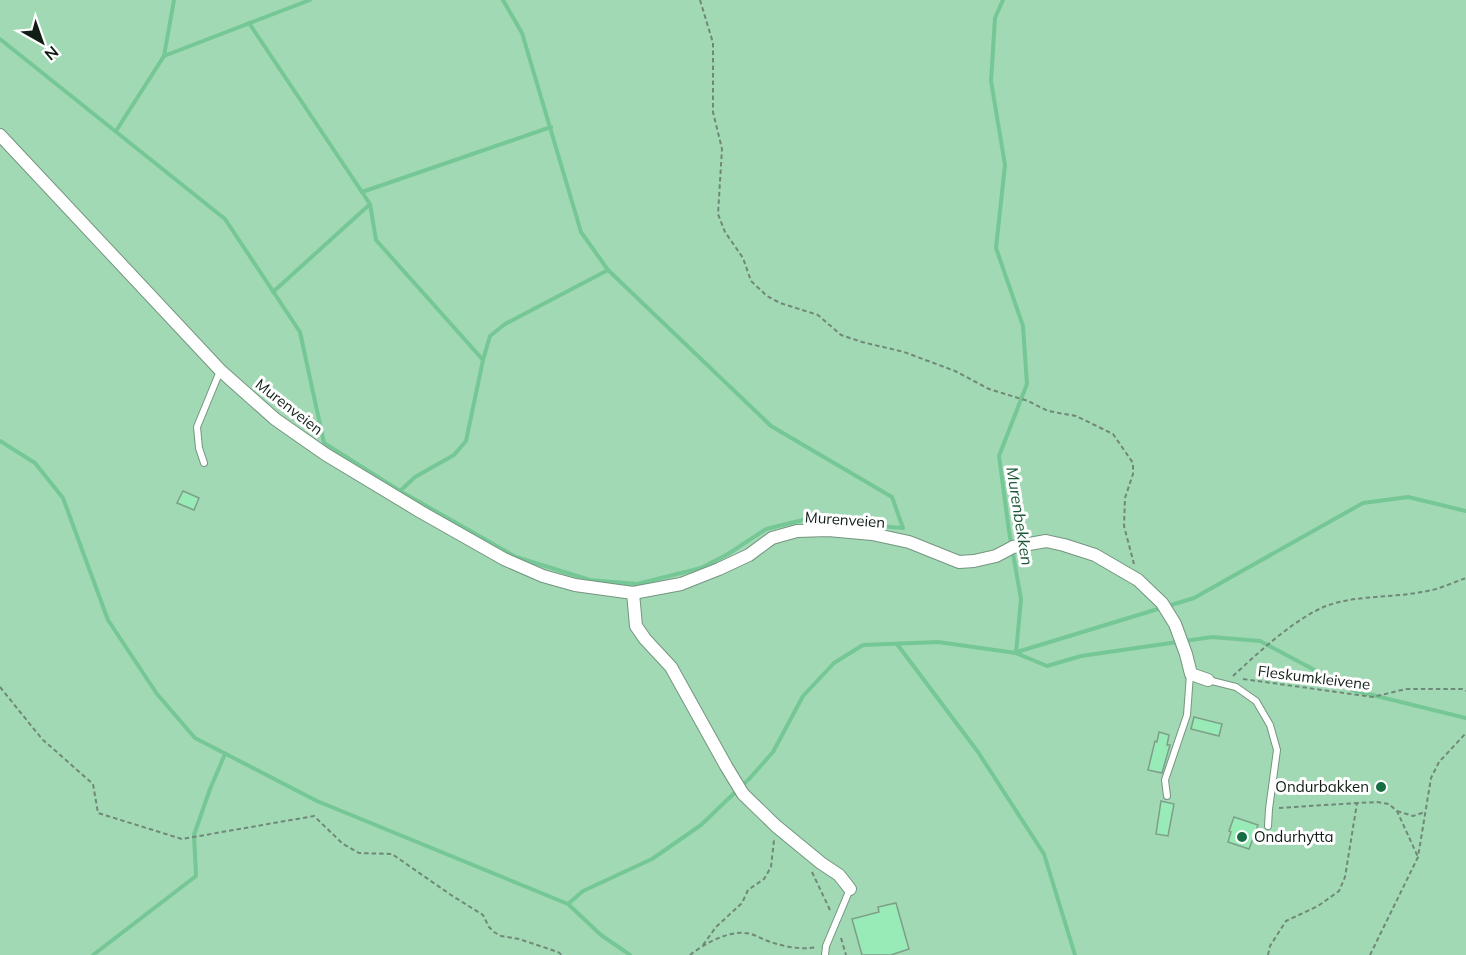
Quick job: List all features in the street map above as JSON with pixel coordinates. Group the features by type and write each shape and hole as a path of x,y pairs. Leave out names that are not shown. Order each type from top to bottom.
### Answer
{"street":[{"name":"Murenveien","path":"0,135 221,370 275,419 325,454 504,559 543,576 575,585 633,593 681,584 749,555 772,538 797,531 828,530 872,534 909,542 959,562 996,556 1013,547 1046,541 1095,555 1138,580 1162,603 1175,624 1191,674"},
{"path":"633,593 636,626 671,666 743,794 776,826 821,863 839,874 850,889"},
{"path":"1191,674 1208,680"}],"lane":[{"path":"204,463 199,448 197,427 221,370"},
{"path":"1167,796 1165,780 1186,715 1191,674"},
{"path":"1208,680 1236,687 1256,701 1270,725 1277,750 1268,826"},
{"path":"825,955 826,946 850,889"}],"path":[{"path":"700,0 713,43 713,112 722,148 718,214 725,232 743,258 751,281 767,296 780,303 818,315 841,334 904,352 1048,411 1076,416 1113,434 1133,463 1133,474 1125,498 1124,526 1138,580"},
{"name":"Fleskumkleivene","path":"1466,578 1424,592 1347,600 1325,607 1301,619 1231,677 1373,697 1406,688 1463,689 1466,691"},
{"path":"0,687 42,739 93,784 98,813 182,839 315,816 344,844 359,853 392,854 483,915 489,927 501,936 519,939 562,955"},
{"path":"1370,955 1418,857 1431,778 1440,762 1466,733"},
{"path":"1269,809 1377,801 1389,804 1397,811 1413,816 1425,812"},
{"path":"1268,955 1269,946 1286,921 1318,906 1339,891 1345,877 1357,803"},
{"path":"1397,811 1418,857"},
{"path":"690,955 703,945 716,927 742,903 748,890 764,879 771,867 776,826"},
{"path":"805,850 809,867 836,922 846,955"},
{"path":"703,945 747,932 772,943 806,949 826,946"}],"green space":[{"path":"0,0 1466,0 1466,955 0,955"}],"building":[{"path":"183,491 199,498 194,510 177,503"},
{"path":"1194,717 1222,724 1219,736 1191,729"},
{"path":"1159,732 1169,735 1167,745 1170,745 1162,773 1148,770"},
{"path":"1161,801 1174,804 1168,836 1156,834"},
{"name":"Ondurhytta","path":"1234,817 1258,825 1249,849 1228,842"},
{"path":"896,903 909,949 891,955 862,955 852,919 879,912 878,907"}],"waterway":[{"path":"116,131 164,56 174,0"},
{"path":"164,56 310,0"},
{"path":"0,39 225,219 300,332 324,443 400,491 516,557 590,580 637,584 701,568 728,554 766,529 803,520 903,528 892,497 771,426 608,270 581,232 522,33 503,0"},
{"name":"Murenbekken","path":"1003,0 995,18 991,81 1005,165 996,248 1023,326 1027,384 999,456 1021,599 1016,653"},
{"path":"249,23 370,204 376,240 483,360"},
{"path":"362,192 551,127"},
{"path":"273,292 369,205"},
{"path":"400,491 415,477 454,455 466,441 490,336 505,324 608,270"},
{"path":"0,441 35,463 63,498 108,620 157,694 195,738 317,801 568,904 601,935 630,955"},
{"path":"1017,652 1194,598 1363,503 1408,497 1466,511"},
{"path":"568,904 583,891 652,859 701,825 750,778 773,752 803,696 834,663 863,645 938,642 1016,653 1047,666 1081,656 1212,637 1260,641 1352,690 1466,718"},
{"path":"897,644 978,752 1044,854 1075,955"},
{"path":"93,955 196,876 194,835 225,754"}],"place":[{"name":"Ondurbakken","path":"1381,787"},
{"name":"Ondurhytta","path":"1242,837"}]}
